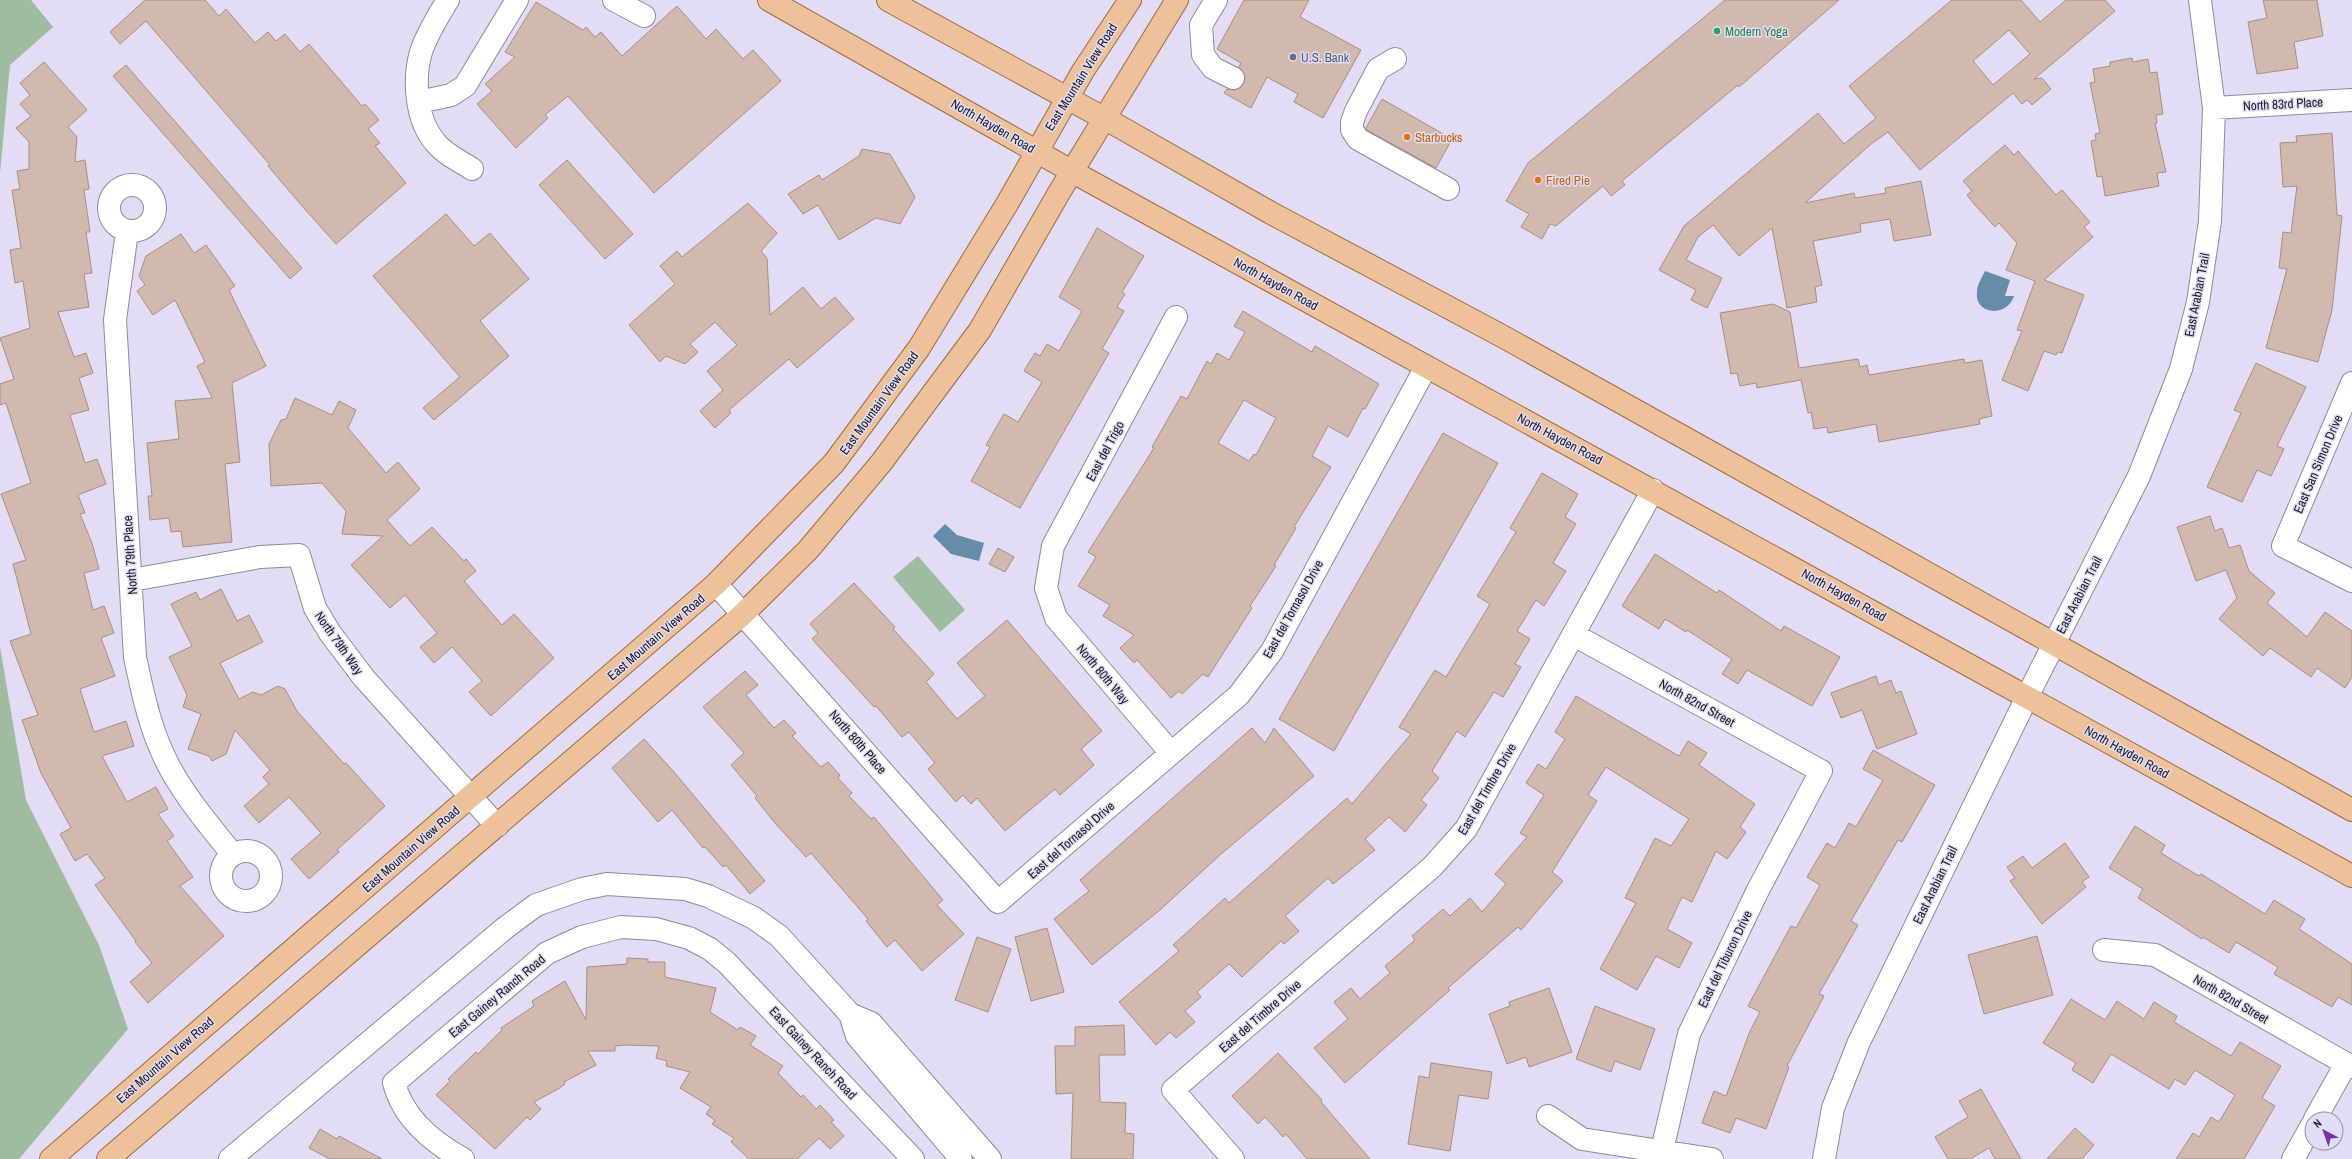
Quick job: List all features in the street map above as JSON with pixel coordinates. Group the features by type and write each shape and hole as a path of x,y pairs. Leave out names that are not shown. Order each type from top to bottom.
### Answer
{"main road":[{"name":"North Hayden Road","path":"769,0 1073,172 2352,876"},
{"path":"888,0 1104,118 1271,213 1508,340 2352,810"},
{"name":"East Mountain View Road","path":"51,1159 716,584 834,464 919,348 1066,98 1130,0"},
{"path":"108,1159 742,615 808,550 881,463 980,330 1104,118 1177,0"}],"street":[{"path":"448,0 421,52 417,77 419,102 424,129 436,144 472,169"},
{"path":"419,102 451,95 465,86 517,0"},
{"path":"614,0 644,16"},
{"path":"1216,0 1201,25 1203,55 1213,68 1233,78"},
{"name":"East Arabian Trail","path":"1824,1159 1833,1108 1859,1042 2027,697 2139,476 2181,370 2198,302 2210,221 2214,108 2200,0"},
{"path":"1395,59 1378,69 1356,111 1352,122 1352,130 1358,139 1448,189"},
{"name":"North 83rd Place","path":"2214,108 2352,100"},
{"name":"North 79th Place","path":"127,231 115,320 132,580 135,657 144,699 163,755 198,811 232,855"},
{"name":"East del Trigo","path":"1046,588 1053,546 1176,317"},
{"name":"East del Tornasol Drive","path":"998,902 1239,695 1272,651 1426,367"},
{"name":"East San Simon Drive","path":"2352,383 2283,546 2352,581"},
{"name":"East del Timbre Drive","path":"1233,1159 1173,1090 1432,867 1466,829 1653,490"},
{"name":"North 79th Way","path":"132,580 260,558 298,555 315,608 330,633 364,678 497,826"},
{"name":"North 80th Place","path":"716,584 742,615 842,724 998,902"},
{"name":"North 80th Way","path":"1046,588 1056,618 1171,753"},
{"name":"North 82nd Street","path":"1574,635 1821,771"},
{"name":"East del Tiburon Drive","path":"1661,1155 1689,1034 1757,892 1821,771"},
{"path":"230,1159 505,928 536,905 582,889 607,884 685,890 724,904 754,918 779,936 850,1014 857,1036 961,1159"},
{"name":"East Gainey Ranch Road","path":"463,1159 447,1150 413,1121 397,1097 394,1083 547,953 582,937 621,927 656,929 690,938 710,949 766,1003 913,1159"},
{"name":"North 82nd Street","path":"2104,950 2155,955 2349,1065"},
{"path":"850,1014 872,1023 990,1159"},
{"path":"2320,1111 2349,1065"},
{"path":"1548,1116 1582,1139 1661,1155 1712,1159"},
{"path":"2293,1159 2304,1139"}],"green space":[{"path":"0,0 31,0 53,27 10,65 0,173"},
{"path":"918,556 965,610 940,632 893,577"},
{"path":"0,647 26,800 99,945 128,1029 19,1159 0,1159"}],"water":[{"path":"1985,271 2010,280 2005,296 2014,296 2005,308 1992,311 1986,309 1977,300 1978,287"},
{"path":"945,524 957,535 984,543 979,561 951,554 933,536"}],"building":[{"path":"145,0 205,0 219,16 226,9 255,43 268,32 276,41 285,34 300,52 309,44 362,106 365,104 379,120 368,129 380,143 375,146 406,183 336,244 302,206 268,166 270,165 146,21 120,44 110,32"},
{"name":"U.S. Bank","path":"1244,0 1309,0 1300,17 1361,50 1323,118 1294,102 1298,94 1267,77 1251,108 1224,93 1227,89 1234,90 1240,88 1244,83 1245,77 1239,67 1241,63 1217,49"},
{"path":"1725,0 1839,0 1739,87 1738,85 1622,181 1625,185 1611,196 1603,186 1556,226 1550,224 1542,239 1521,227 1529,214 1506,201 1528,163"},
{"path":"1952,0 2021,0 2040,22 2066,0 2105,0 2115,11 2034,79 2042,78 2051,89 2032,105 2027,100 2022,104 2013,93 1920,170 1888,132 1871,144 1805,203 1854,193 1855,198 1886,193 1885,188 1921,181 1931,235 1894,241 1890,219 1860,224 1861,232 1813,241 1822,285 1815,287 1817,302 1787,308 1772,228 1739,256 1713,225 1698,237 1686,260 1722,278 1707,308 1691,300 1696,290 1659,270 1684,226 1818,113 1844,144 1876,118 1849,86","holes":["2009,30 2030,54 1993,85 1973,61"]},
{"path":"2263,0 2317,0 2323,36 2294,42 2298,68 2257,74 2248,22 2267,18"},
{"path":"536,2 583,30 586,27 595,37 601,32 622,56 677,6 706,39 716,29 743,59 753,50 781,81 654,193 568,96 545,115 548,118 516,148 477,104 492,91 485,84 515,57 505,52"},
{"path":"2132,58 2133,62 2148,59 2150,73 2157,72 2163,114 2156,115 2157,123 2155,123 2166,172 2157,173 2159,186 2105,196 2102,176 2097,177 2091,141 2096,140 2095,134 2100,133 2090,83 2095,82 2093,69 2110,66 2110,62"},
{"path":"44,62 87,110 68,127 77,137 75,162 85,160 89,189 84,190 90,232 86,232 92,273 84,274 89,307 58,312 74,357 86,353 93,373 79,378 89,410 70,415 85,463 97,459 106,484 78,495 85,513 80,514 92,543 99,569 84,573 93,610 104,606 114,633 101,638 115,676 80,689 94,732 126,721 134,746 102,756 127,802 156,787 168,809 158,814 174,836 167,841 193,877 180,886 224,936 148,1003 130,982 152,963 135,942 136,941 95,885 105,878 87,854 75,861 60,834 71,828 41,773 22,720 38,715 10,641 31,634 13,564 26,560 1,494 31,483 6,403 0,405 0,384 14,379 0,338 30,328 23,281 15,283 10,250 21,248 12,190 20,189 17,171 29,169 29,142 16,128 31,116 20,104 30,95 20,83"},
{"path":"126,65 302,268 290,279 113,76"},
{"name":"Starbucks","path":"1382,99 1452,139 1436,168 1367,130 1366,128"},
{"path":"2332,133 2337,215 2342,216 2332,310 2318,362 2266,348 2287,269 2279,268 2283,232 2291,233 2297,186 2283,187 2280,143 2297,142 2296,136"},
{"path":"2005,145 2014,155 2018,151 2056,195 2062,190 2090,222 2084,227 2093,237 2044,280 2084,295 2062,353 2058,352 2056,355 2044,351 2028,391 2002,380 2022,331 2017,330 2035,281 2006,270 2017,243 1999,223 1995,227 1975,205 1967,195 1972,191 1963,181"},
{"path":"862,149 890,154 915,197 900,224 876,218 839,240 818,205 803,214 788,194 819,175 822,180 859,156"},
{"path":"567,160 633,234 605,259 539,185"},
{"path":"748,203 777,233 761,251 767,258 770,315 803,287 821,309 835,297 854,319 797,368 789,359 729,410 731,413 715,428 700,411 723,390 707,371 737,345 715,322 690,344 698,352 685,364 666,356 660,362 629,325 675,284 660,266 677,251 682,257"},
{"path":"446,214 474,246 490,233 529,279 480,321 509,356 434,420 423,408 460,377 373,276"},
{"path":"1097,228 1144,256 1122,292 1125,294 1117,307 1124,311 1102,349 1109,353 1020,508 971,481 990,447 986,445 1004,414 1018,422 1042,382 1024,371 1035,353 1040,356 1047,344 1059,351 1082,311 1059,297"},
{"path":"181,234 194,253 206,245 235,286 229,290 266,366 232,383 240,462 225,464 232,542 183,547 181,531 171,532 169,518 150,520 148,496 152,496 147,443 179,439 175,401 212,398 197,366 205,362 175,300 153,315 137,291 145,285 139,276 146,256"},
{"path":"1773,304 1790,312 1799,368 1858,359 1860,367 1867,365 1869,375 1964,359 1965,363 1982,360 1992,416 1979,419 1980,424 1879,442 1876,424 1828,433 1827,427 1814,429 1811,412 1808,413 1801,380 1757,388 1756,383 1740,386 1737,373 1731,374 1720,313"},
{"path":"1243,311 1312,352 1315,346 1379,384 1365,409 1363,408 1348,437 1328,426 1312,456 1331,467 1294,527 1296,528 1274,565 1276,566 1250,606 1252,608 1208,677 1203,674 1182,694 1179,691 1171,698 1137,660 1134,663 1120,648 1134,635 1103,616 1110,605 1078,586 1096,557 1088,552 1154,448 1152,447 1181,396 1187,399 1207,361 1211,364 1217,353 1229,360 1245,332 1234,326","holes":["1244,400 1276,418 1256,455 1254,454 1249,461 1218,443"]},
{"path":"2256,363 2306,387 2277,446 2284,449 2271,476 2257,470 2242,502 2207,487 2241,413 2234,410"},
{"path":"295,398 332,415 339,401 356,410 348,428 386,473 398,462 420,489 387,520 410,546 432,527 464,561 466,559 476,571 464,581 502,625 514,614 554,658 491,716 469,692 482,681 452,647 434,663 420,647 437,633 405,595 390,608 351,565 383,536 342,534 346,511 322,483 271,486 269,444 281,420 286,419"},
{"path":"1443,433 1498,463 1334,751 1279,719"},
{"path":"1542,473 1578,494 1565,517 1576,524 1553,563 1566,571 1544,606 1536,600 1517,631 1530,639 1515,664 1521,667 1503,697 1494,692 1465,737 1457,731 1432,771 1439,778 1421,800 1427,805 1405,832 1389,817 1365,839 1375,850 1333,884 1328,878 1285,916 1299,931 1284,944 1281,941 1242,977 1229,964 1197,992 1201,997 1185,1011 1195,1022 1176,1038 1170,1032 1156,1045 1119,1002 1179,951 1173,945 1225,898 1229,903 1347,798 1352,804 1411,734 1399,727 1435,670 1446,677 1490,604 1477,596 1516,532 1510,528"},
{"path":"2210,516 2215,531 2222,528 2229,548 2240,545 2249,571 2275,593 2267,603 2307,637 2325,612 2352,631 2352,677 2345,688 2317,668 2311,677 2270,648 2263,656 2219,619 2237,598 2226,570 2196,581 2177,527"},
{"path":"998,548 1014,557 1005,572 989,564"},
{"path":"1655,554 1717,593 1719,590 1781,631 1784,626 1840,657 1812,706 1747,670 1738,684 1722,674 1732,659 1687,630 1686,632 1665,619 1659,629 1622,606"},
{"path":"854,583 895,627 893,629 934,674 926,682 957,719 985,696 957,663 1007,620 1102,731 1081,749 1094,765 1060,795 1055,789 1005,831 977,798 971,804 963,795 956,802 928,769 935,763 909,732 902,737 876,706 874,707 812,639 818,633 810,624"},
{"path":"221,589 237,621 249,615 263,642 220,663 239,699 253,692 261,695 278,686 285,689 297,711 344,764 346,763 385,806 337,850 339,852 309,879 291,859 321,833 289,797 259,823 244,806 269,784 263,777 270,770 235,730 226,754 212,761 209,756 188,749 201,714 183,707 187,695 169,657 192,646 171,604 196,592 200,600"},
{"path":"745,671 758,685 746,695 774,728 784,720 796,733 792,736 821,767 828,762 840,775 838,778 852,793 849,796 871,819 874,817 943,900 937,905 964,934 922,971 895,940 887,947 866,921 868,919 811,853 806,857 775,823 755,798 757,796 731,765 744,753 703,707"},
{"path":"1876,676 1879,685 1891,680 1896,693 1901,691 1917,734 1877,749 1862,710 1841,718 1831,693"},
{"path":"1576,696 1679,756 1688,741 1707,753 1699,765 1755,804 1740,827 1746,832 1727,859 1716,851 1692,902 1682,897 1667,929 1692,943 1679,968 1656,956 1637,990 1600,969 1636,903 1625,898 1655,838 1671,846 1689,819 1606,767 1588,795 1597,801 1552,872 1563,881 1521,930 1518,927 1448,988 1450,990 1345,1083 1314,1048 1348,1019 1334,1002 1351,988 1360,999 1390,973 1385,966 1415,940 1412,936 1443,909 1450,916 1470,898 1482,912 1506,884 1495,874 1527,837 1520,833 1544,795 1526,783 1538,764 1546,769 1565,739 1555,732"},
{"path":"1252,728 1265,743 1274,728 1314,776 1221,854 1161,909 1092,965 1054,919 1089,891 1080,880"},
{"path":"644,739 674,772 765,881 750,894 726,865 723,867 705,847 703,848 672,810 658,822 612,768"},
{"path":"1873,750 1935,785 1902,842 1898,840 1851,921 1858,925 1819,994 1824,996 1787,1066 1789,1067 1766,1129 1736,1118 1730,1133 1702,1123 1714,1091 1726,1096 1750,1031 1760,1012 1748,1006 1791,926 1796,928 1820,885 1807,877 1827,843 1835,848 1849,823 1856,827 1883,780 1863,769"},
{"path":"2135,826 2165,845 2161,853 2199,876 2201,874 2265,914 2274,900 2305,919 2299,929 2352,964 2352,1005 2338,997 2332,1007 2274,974 2278,967 2236,942 2229,953 2203,937 2202,939 2138,898 2143,889 2109,868"},
{"path":"2065,843 2089,877 2082,882 2086,887 2042,924 2010,881 2015,878 2007,867 2023,856 2032,868"},
{"path":"1047,928 1064,992 1031,1001 1015,937"},
{"path":"2037,936 2053,995 1984,1014 1968,955"},
{"path":"977,937 1011,949 988,1012 955,1000"},
{"path":"627,958 648,959 648,962 665,962 665,977 716,988 710,1012 738,1030 740,1027 756,1036 750,1045 783,1066 778,1073 801,1097 803,1095 816,1109 820,1105 834,1120 831,1122 844,1136 830,1149 819,1138 797,1159 749,1159 731,1142 734,1138 712,1124 715,1120 706,1114 711,1107 680,1088 690,1072 666,1066 667,1061 656,1058 659,1046 625,1045 615,1046 615,1051 588,1051 596,1065 564,1082 565,1084 558,1089 534,1102 541,1109 530,1120 527,1117 495,1149 436,1095 450,1081 448,1079 476,1052 478,1054 502,1030 501,1028 534,1006 532,1001 565,981 586,1020 587,967 627,964"},
{"path":"1549,988 1572,1052 1529,1067 1526,1057 1507,1064 1489,1014 1510,1006 1509,1002"},
{"path":"2071,999 2105,1020 2117,1001 2144,1019 2154,1002 2177,1016 2174,1022 2231,1056 2240,1042 2281,1066 2262,1098 2275,1106 2244,1159 2176,1159 2193,1133 2199,1137 2211,1117 2219,1122 2235,1095 2195,1070 2185,1085 2175,1079 2169,1089 2111,1054 2093,1083 2072,1070 2076,1063 2043,1043"},
{"path":"1595,1006 1655,1029 1640,1070 1615,1061 1611,1072 1576,1059"},
{"path":"1124,1025 1125,1055 1099,1055 1100,1102 1126,1103 1125,1133 1134,1134 1133,1159 1071,1159 1073,1093 1056,1094 1055,1046 1075,1046 1075,1027"},
{"path":"1278,1053 1322,1100 1321,1102 1370,1159 1307,1159 1286,1134 1283,1137 1265,1117 1258,1124 1232,1096"},
{"path":"1431,1063 1492,1072 1488,1099 1459,1095 1450,1151 1408,1144 1419,1076 1429,1078"},
{"path":"1981,1089 2021,1159 1995,1159 1989,1148 1970,1159 1948,1159 1935,1137 1968,1117 1959,1101"},
{"path":"2075,1128 2094,1145 2082,1159 2047,1159"},
{"path":"320,1129 337,1139 339,1136 382,1159 330,1159 309,1148"}],"place":[{"name":"Modern Yoga","path":"1717,31"},
{"name":"U.S. Bank","path":"1293,57"},
{"name":"Starbucks","path":"1407,137"},
{"name":"Fired Pie","path":"1538,180"}]}
